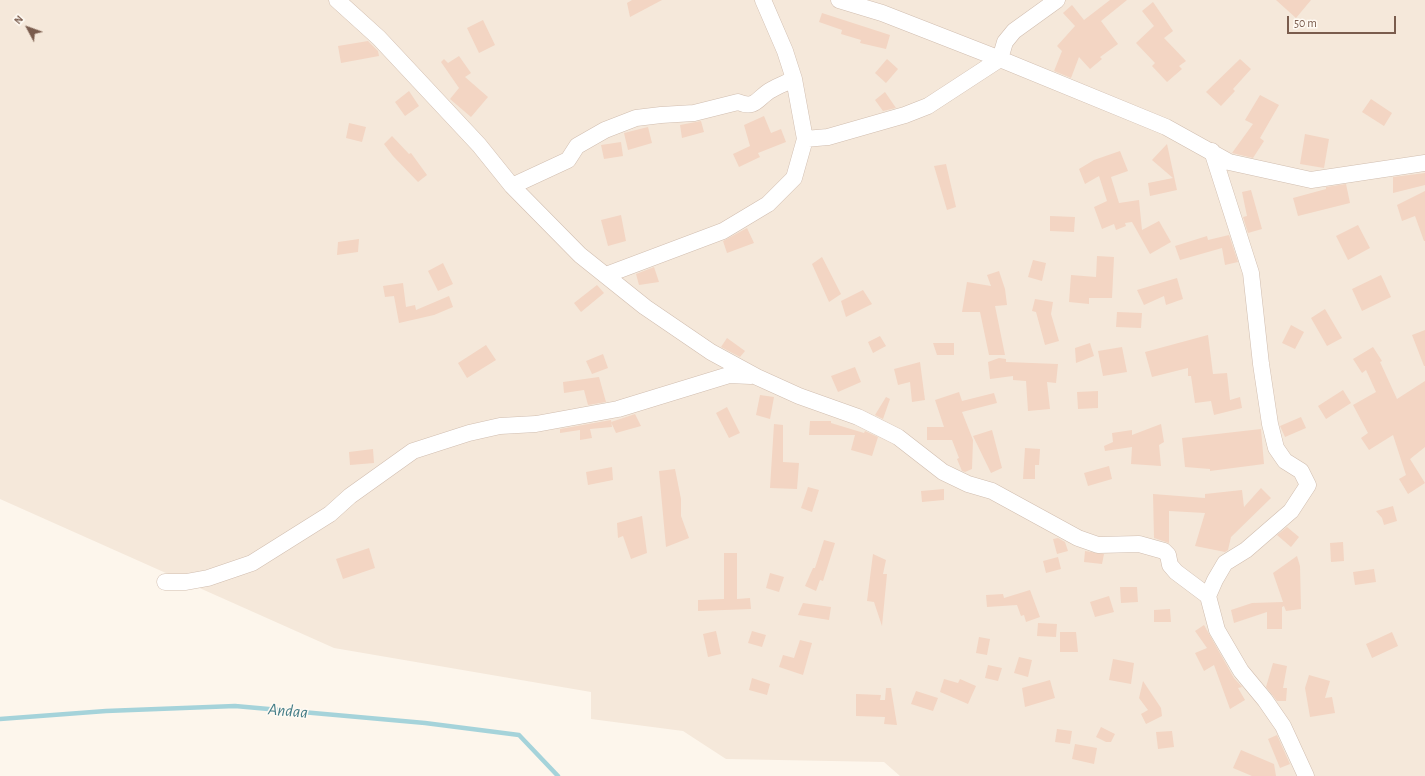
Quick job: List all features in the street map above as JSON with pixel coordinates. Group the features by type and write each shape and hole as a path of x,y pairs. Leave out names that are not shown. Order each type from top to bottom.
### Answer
{"street":[{"path":"337,0 379,38 479,145 512,186 580,255 645,307 711,352 799,396 858,417 898,437 943,472 968,484 992,491 1078,538 1098,545 1139,544 1164,551 1168,555 1170,565 1176,572 1193,583 1208,596 1217,630 1241,671 1265,700 1282,726 1306,776"},
{"path":"606,275 723,231 768,204 794,178 805,138 794,79 785,51 763,0"},
{"path":"839,0 882,13 1000,59 1166,127 1212,151 1229,162 1311,180 1425,163"},
{"path":"805,138 828,137 905,115 928,106 1000,59 1005,42 1014,31 1057,0"},
{"path":"512,186 568,160 577,146 605,130 636,118 694,113 738,102 745,105 752,104 769,91 794,79"},
{"path":"1208,596 1225,563 1246,550 1291,511 1308,485 1301,471 1285,461 1276,448 1264,379 1251,273 1212,151"},
{"path":"164,582 186,582 208,578 252,563 330,514 350,496 413,451 469,433 500,426 536,424 618,409 729,375 757,376"}],"shaded area":[{"path":"0,0 1425,0 1425,776 900,776 884,762 726,759 683,731 591,719 591,692 334,648 0,499"}],"building":[{"path":"632,0 662,0 630,17 627,3"},
{"path":"1110,0 1127,0 1101,21 1118,44 1100,57 1102,59 1090,69 1079,57 1071,78 1054,71 1062,51 1057,46 1075,26 1063,13 1072,5 1084,20"},
{"path":"1276,0 1311,0 1296,18"},
{"path":"1153,2 1173,31 1164,38 1186,61 1179,66 1182,69 1167,82 1152,66 1155,63 1136,43 1154,26 1142,11"},
{"path":"822,13 890,35 886,49 860,43 861,40 841,34 842,30 819,22"},
{"path":"483,20 495,45 479,53 467,28"},
{"path":"368,41 378,51 379,56 341,63 338,46"},
{"path":"459,56 471,73 465,77 488,97 471,117 450,99 459,88 441,62 444,59 448,63"},
{"path":"887,59 898,69 886,83 875,73"},
{"path":"1240,59 1251,69 1233,89 1235,91 1221,106 1206,92"},
{"path":"409,91 419,106 405,116 395,102"},
{"path":"885,92 896,108 883,111 875,100"},
{"path":"1260,95 1279,105 1260,138 1264,141 1253,158 1232,153 1253,124 1245,120"},
{"path":"1371,99 1392,113 1384,126 1362,112"},
{"path":"764,116 771,133 781,129 786,142 758,153 760,157 739,167 733,154 750,146 744,125"},
{"path":"701,121 704,132 682,138 680,125"},
{"path":"349,123 366,127 362,142 346,138"},
{"path":"648,127 652,143 628,150 624,133"},
{"path":"1305,134 1329,139 1324,168 1300,164"},
{"path":"392,136 409,154 411,153 427,175 418,182 393,156 384,144"},
{"path":"621,142 623,156 604,159 601,145"},
{"path":"1167,144 1177,190 1150,196 1148,183 1173,178 1152,160"},
{"path":"1120,151 1128,171 1111,177 1119,203 1139,200 1142,230 1159,221 1171,242 1150,254 1132,222 1125,223 1126,226 1116,230 1114,224 1102,229 1094,207 1107,201 1099,176 1085,184 1079,169 1094,160"},
{"path":"946,164 956,207 947,210 934,166"},
{"path":"1425,173 1425,185 1393,193 1393,177"},
{"path":"1346,184 1350,203 1298,216 1293,198 1326,189 1326,187"},
{"path":"1251,190 1262,229 1248,233 1243,217 1247,216 1242,192"},
{"path":"1425,191 1424,241 1415,216 1402,221 1397,205"},
{"path":"621,215 626,241 608,246 601,220"},
{"path":"1050,216 1075,217 1074,232 1050,231"},
{"path":"1358,225 1370,248 1348,260 1336,236"},
{"path":"747,228 754,243 727,253 723,241"},
{"path":"1229,235 1238,262 1225,265 1222,248 1180,260 1175,246 1207,236 1208,240"},
{"path":"359,239 358,252 337,255 338,242"},
{"path":"1097,256 1114,257 1112,298 1089,298 1089,304 1069,302 1071,275 1096,277"},
{"path":"822,257 841,294 829,302 812,264"},
{"path":"1033,260 1046,263 1042,281 1028,277"},
{"path":"443,263 453,284 438,291 428,271"},
{"path":"654,267 659,282 639,285 636,274"},
{"path":"999,271 1005,289 1007,305 995,306 1005,355 989,355 980,312 962,312 967,282 991,286 987,275"},
{"path":"1381,275 1391,297 1362,311 1352,289"},
{"path":"1177,278 1183,299 1166,305 1164,296 1144,305 1137,290"},
{"path":"403,283 406,307 415,305 416,310 449,296 453,307 434,315 399,323 394,296 385,297 383,286"},
{"path":"597,285 604,293 581,312 574,303"},
{"path":"863,290 872,304 846,317 841,301"},
{"path":"1035,299 1053,302 1051,314 1059,341 1045,345 1036,312 1032,311"},
{"path":"1325,309 1342,338 1327,346 1311,318"},
{"path":"1117,312 1142,313 1141,328 1116,327"},
{"path":"1291,325 1304,332 1295,349 1282,343"},
{"path":"1425,330 1425,366 1424,366 1412,335"},
{"path":"1208,335 1213,374 1227,373 1230,400 1240,397 1242,408 1214,415 1211,401 1195,403 1191,376 1188,376 1188,368 1152,377 1145,352"},
{"path":"880,336 886,346 873,353 868,342"},
{"path":"727,338 745,351 740,357 721,347"},
{"path":"933,343 954,343 954,355 937,355"},
{"path":"1090,343 1094,356 1076,363 1075,348"},
{"path":"486,345 496,360 467,378 458,363"},
{"path":"1122,347 1127,372 1103,376 1098,351"},
{"path":"1373,347 1382,361 1380,362 1397,399 1425,381 1425,447 1410,459 1425,483 1408,494 1399,479 1406,475 1393,435 1369,450 1361,438 1368,433 1353,405 1376,392 1366,370 1362,373 1353,359"},
{"path":"603,354 608,368 592,374 586,361"},
{"path":"999,358 1006,359 1006,362 1058,364 1056,383 1047,382 1050,409 1028,411 1026,381 1013,380 1013,376 990,379 988,362"},
{"path":"920,362 925,400 912,402 910,382 898,385 894,369"},
{"path":"855,367 861,382 838,392 831,376"},
{"path":"599,377 606,402 588,405 584,390 564,393 563,382"},
{"path":"1343,390 1351,403 1326,419 1318,406"},
{"path":"1098,391 1098,408 1078,409 1077,392"},
{"path":"959,392 962,401 994,393 997,403 962,412 973,440 972,469 965,472 962,471 957,459 959,458 952,440 927,440 927,427 944,427 935,400"},
{"path":"760,395 774,397 770,419 756,415"},
{"path":"886,397 890,399 883,419 875,415"},
{"path":"727,407 740,433 729,438 716,413"},
{"path":"635,414 641,426 616,433 611,422"},
{"path":"1301,417 1306,428 1285,437 1280,426"},
{"path":"611,420 612,427 590,429 592,438 580,440 580,430 560,433 560,429"},
{"path":"810,421 831,421 831,423 864,433 865,431 878,437 872,456 851,450 855,435 809,435"},
{"path":"774,424 783,425 783,462 799,463 797,489 770,488"},
{"path":"1161,424 1164,442 1159,445 1161,466 1131,464 1132,447 1105,451 1104,446 1113,442 1112,433 1132,430 1132,435"},
{"path":"1261,429 1264,464 1210,471 1210,469 1185,467 1182,438"},
{"path":"992,430 1002,468 991,473 973,436"},
{"path":"1025,448 1040,449 1039,465 1035,465 1035,479 1023,479"},
{"path":"373,449 374,463 350,465 349,452"},
{"path":"1109,466 1112,479 1088,486 1084,473"},
{"path":"612,467 613,480 588,485 586,472"},
{"path":"675,469 681,499 681,516 689,538 666,547 659,471"},
{"path":"808,487 819,490 812,512 801,508"},
{"path":"1261,488 1271,498 1231,537 1228,550 1225,552 1195,546 1205,513 1169,511 1169,543 1154,538 1153,494 1205,498 1205,494 1242,490 1244,507"},
{"path":"944,489 944,500 922,502 921,491"},
{"path":"1393,506 1397,521 1384,525 1382,518 1376,511"},
{"path":"642,516 647,553 631,559 623,536 618,538 617,523"},
{"path":"1287,527 1299,537 1291,547 1277,535"},
{"path":"1058,538 1065,542 1068,551 1057,554 1053,539"},
{"path":"824,540 835,543 823,581 820,580 816,591 805,586 813,568 815,568"},
{"path":"1343,542 1344,561 1331,562 1330,543"},
{"path":"369,548 375,568 343,579 336,559"},
{"path":"1085,551 1104,554 1102,564 1084,562"},
{"path":"724,553 737,553 737,599 750,598 751,609 698,611 698,600 724,599"},
{"path":"873,554 886,560 883,574 887,574 882,626 874,602 867,601"},
{"path":"1297,556 1300,566 1301,609 1286,611 1284,606 1282,607 1282,629 1267,629 1267,612 1234,623 1231,610 1252,603 1283,602 1273,573"},
{"path":"1058,557 1061,569 1046,573 1043,561"},
{"path":"1374,569 1376,582 1355,585 1353,572"},
{"path":"770,573 784,577 779,592 766,588"},
{"path":"1120,587 1137,587 1138,602 1121,603"},
{"path":"1030,590 1040,617 1026,622 1024,615 1021,616 1017,605 987,607 986,595 1003,594 1004,598"},
{"path":"1109,596 1114,612 1095,617 1090,602"},
{"path":"803,603 831,607 829,620 798,615"},
{"path":"1170,609 1171,622 1154,622 1154,610"},
{"path":"1038,623 1057,624 1056,637 1037,636"},
{"path":"1204,625 1234,678 1242,687 1238,688 1245,700 1230,709 1214,665 1204,671 1195,653 1207,648 1195,631"},
{"path":"716,631 721,654 708,657 703,634"},
{"path":"752,631 766,635 762,647 748,643"},
{"path":"1060,632 1076,632 1078,652 1060,652"},
{"path":"1392,632 1398,646 1372,658 1366,644"},
{"path":"979,637 990,639 987,655 976,653"},
{"path":"800,640 812,643 803,675 779,667 783,655 794,658"},
{"path":"1019,657 1032,660 1028,677 1014,673"},
{"path":"1113,659 1134,663 1131,684 1109,680"},
{"path":"1273,663 1287,666 1283,688 1287,688 1286,701 1277,701 1266,687"},
{"path":"988,665 1002,668 998,681 985,678"},
{"path":"1309,675 1330,681 1325,698 1332,697 1335,713 1310,717 1305,688"},
{"path":"752,678 770,684 767,695 749,690"},
{"path":"944,679 958,683 960,679 976,686 968,704 940,692"},
{"path":"1050,680 1055,698 1025,707 1022,688"},
{"path":"1143,681 1161,708 1162,716 1146,724 1141,714 1148,710 1139,698"},
{"path":"886,688 891,688 897,725 884,724 885,717 856,716 856,694 881,695 880,700 885,700"},
{"path":"916,691 938,698 933,711 911,704"},
{"path":"1101,727 1115,734 1111,742 1106,742 1096,737"},
{"path":"1057,729 1072,731 1070,744 1055,742"},
{"path":"1172,731 1174,747 1158,749 1156,732"},
{"path":"1277,735 1290,764 1280,768 1268,739"},
{"path":"1075,744 1097,748 1094,764 1072,759"},
{"path":"1241,750 1274,764 1276,776 1252,776 1233,768"}],"waterway":[{"name":"Andaa","path":"0,719 106,711 235,706 425,723 519,735 558,776"}]}
